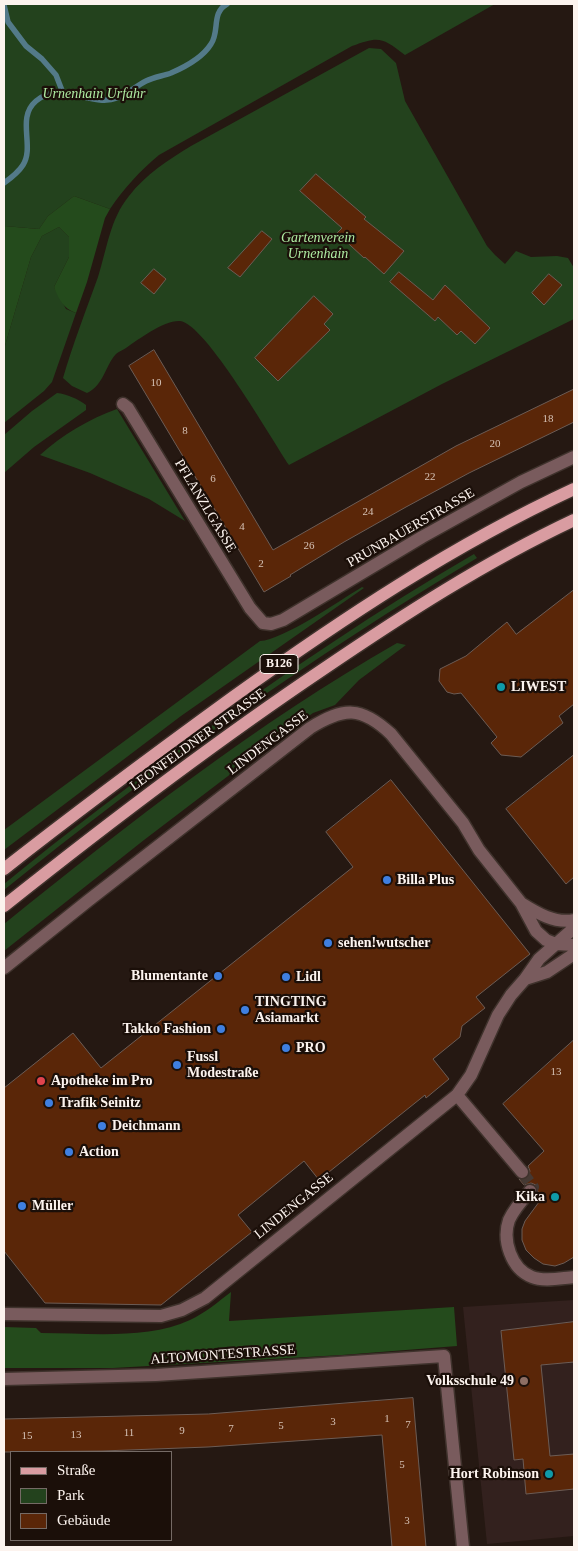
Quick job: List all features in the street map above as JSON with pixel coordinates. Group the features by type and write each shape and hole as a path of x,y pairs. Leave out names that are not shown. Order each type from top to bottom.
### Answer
{"main road":[{"name":"LEONFELDNER STRASSE","path":"4,869 162,748 356,612 416,573 488,532 574,489"},
{"name":"LEONFELDNER STRASSE","path":"4,906 167,780 379,631 486,566 574,520"},
{"path":"549,532 574,525"}],"street":[{"name":"PFLANZLGASSE","path":"123,404 128,408 250,608 264,623"},
{"name":"PRUNBAUERSTRASSE","path":"264,623 271,624 283,620 430,532 521,482 574,457"},
{"name":"LINDENGASSE","path":"4,968 304,733 328,717 343,712 363,714 379,722 391,734 463,823 479,850 521,903 536,931 546,940 556,944"},
{"name":"LINDENGASSE","path":"521,903 550,918 567,922 574,920"},
{"name":"LINDENGASSE","path":"4,1314 160,1316 182,1310 205,1298 457,1094 471,1075 498,1015 511,995 539,959 574,928"},
{"path":"556,944 574,945"},
{"path":"525,979 547,972 574,954"},
{"path":"457,1094 522,1172"},
{"path":"530,1191 514,1212 507,1230 508,1247 514,1262 526,1274 532,1277 548,1279 574,1277"},
{"name":"ALTOMONTESTRASSE","path":"4,1379 156,1375 444,1356 463,1547"}],"shaded area":[{"path":"574,1300 574,1536 487,1544 463,1307"}],"green space":[{"name":"Urnenhain Urfahr","path":"4,4 495,4 405,55 380,40 368,41 352,46 159,155 133,180 110,209 74,196 48,216 39,229 4,226"},
{"name":"Gartenverein Urnenhain","path":"369,48 381,49 396,63 405,101 487,246 495,255 505,264 516,251 531,257 557,256 568,258 574,268 574,319 442,384 289,465 238,384 221,361 191,327 180,321 159,327 117,353 101,380 93,390 87,393 72,386 63,378 98,277 113,224 117,214 136,188 158,168 191,146"},
{"path":"74,196 110,209 105,218 76,313 62,303 54,287 69,257 69,237 59,227 42,236 31,257 4,349 4,226 39,229 48,216"},
{"path":"59,227 69,237 69,257 54,287 66,309 76,313 52,382 44,391 4,423 4,349 31,257 42,236"},
{"path":"57,393 80,401 86,405 86,410 34,447 4,473 4,435"},
{"path":"117,409 185,521 149,499 90,473 40,455 76,428"},
{"path":"474,554 477,558 354,635 234,716 118,801 4,890 4,884 52,846 266,687 403,596"},
{"path":"362,587 364,588 181,716 4,850 4,830 260,641 270,639 296,627"},
{"path":"397,643 406,645 359,680 335,705 313,713 253,757 144,840 4,951 4,924 98,849 244,740 294,706"},
{"path":"231,1292 229,1321 454,1307 457,1346 342,1355 113,1368 4,1368 4,1327 36,1328 41,1333 136,1333 173,1326 190,1320"}],"building":[{"path":"316,174 366,217 364,219 404,251 384,274 337,233 342,228 300,191"},
{"path":"262,231 272,239 240,277 228,268"},
{"path":"154,269 166,279 154,294 141,283"},
{"path":"399,272 433,300 445,285 490,328 475,344 461,331 457,335 438,317 435,321 390,282"},
{"path":"549,274 562,285 544,305 532,293"},
{"path":"314,296 333,314 324,324 330,330 278,381 255,358"},
{"path":"154,350 273,550 456,446 574,389 574,422 469,473 406,507 344,542 264,592 129,366"},
{"name":"LIWEST","path":"574,590 574,704 559,716 563,723 521,757 501,755 491,743 497,737 461,693 447,692 439,681 440,669 466,656 507,622 516,634"},
{"path":"574,755 574,877 566,884 506,809"},
{"name":"PRO","path":"391,780 530,954 476,997 485,1008 462,1026 460,1037 433,1059 449,1079 426,1098 425,1095 319,1180 304,1161 238,1215 252,1232 161,1305 45,1303 4,1251 4,1088 73,1033 101,1068 353,867 326,832"},
{"path":"574,1040 574,1257 555,1266 543,1264 534,1258 526,1250 522,1240 522,1229 525,1221 539,1202 535,1197 538,1192 536,1185 531,1183 524,1185 519,1179 524,1180 528,1178 530,1171 528,1166 544,1151 503,1104"},
{"name":"Volksschule 49","path":"574,1322 574,1362 541,1365 550,1456 574,1454 574,1489 526,1494 523,1459 514,1460 501,1331"},
{"path":"413,1398 426,1547 392,1547 382,1435 208,1447 4,1452 4,1419 208,1414"}],"waterway":[{"path":"4,183 23,165 27,149 27,116 30,108 36,101 45,95 55,93 66,93 97,100 117,98 152,78 182,68 208,49 214,39 219,12 227,4"},
{"path":"4,5 8,22 26,46 42,59 56,75 63,93"}],"tunnel":[{"path":"522,1172 533,1187 530,1191"}],"place":[{"name":"LIWEST","path":"501,687"},
{"name":"Billa Plus","path":"387,880"},
{"name":"sehen!wutscher","path":"328,943"},
{"name":"Blumentante","path":"218,976"},
{"name":"Lidl","path":"286,977"},
{"name":"TINGTING Asiamarkt","path":"245,1010"},
{"name":"Takko Fashion","path":"221,1029"},
{"name":"PRO","path":"286,1048"},
{"name":"Fussl Modestraße","path":"177,1065"},
{"name":"Apotheke im Pro","path":"41,1081"},
{"name":"Trafik Seinitz","path":"49,1103"},
{"name":"Deichmann","path":"102,1126"},
{"name":"Action","path":"69,1152"},
{"name":"Kika","path":"555,1197"},
{"name":"Müller","path":"22,1206"},
{"name":"Volksschule 49","path":"524,1381"},
{"name":"Hort Robinson","path":"549,1474"}]}
